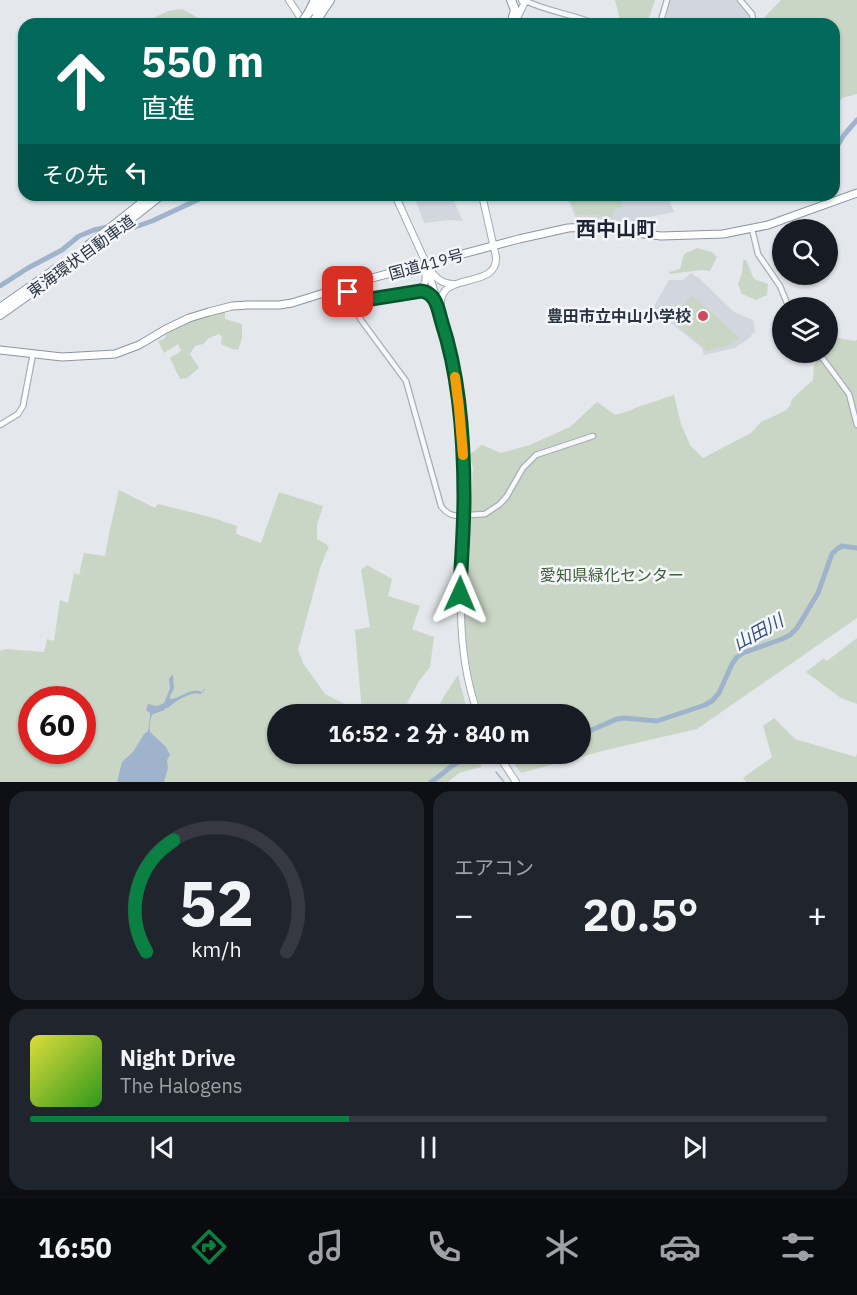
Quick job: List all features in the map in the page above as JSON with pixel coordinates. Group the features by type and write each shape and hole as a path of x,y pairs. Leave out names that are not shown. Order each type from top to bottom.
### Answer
{"highway":[{"path":"310,18 315,0"},
{"path":"311,18 324,0"},
{"path":"312,18 331,0"},
{"path":"512,0 515,10 514,18"},
{"name":"国道419号","path":"840,199 857,193"},
{"name":"東海環状自動車道","path":"0,308 85,248 144,201"},
{"name":"東海環状自動車道","path":"0,315 98,245 153,201"},
{"name":"国道419号","path":"0,350 62,357 116,354 189,318 209,312 232,306 292,303 372,278 568,228 660,236 723,234 776,223 835,201"}],"main road":[{"path":"289,0 306,18"},
{"path":"294,0 307,18"},
{"path":"516,18 525,0"},
{"path":"401,201 426,264 449,348"},
{"path":"475,704 462,647 460,610 464,512 459,408 441,298 446,289 484,275 494,268 496,260 483,201"},
{"path":"426,264 436,278 442,282 452,284 462,282"},
{"path":"410,292 422,287 425,282 426,264"},
{"path":"352,302 424,291 435,301 447,337"},
{"path":"0,425 18,414 23,406 33,354"},
{"path":"503,764 515,780"}],"street":[{"path":"525,0 543,9 578,18"},
{"path":"662,18 667,0"},
{"path":"740,0 753,18"},
{"path":"752,229 758,254 780,286 784,297"},
{"path":"347,286 352,302 373,337 406,381 441,506 446,513 460,516 484,514 500,504 523,468 536,455 593,436"},
{"path":"826,363 849,394 857,425"}],"shaded area":[{"path":"670,0 736,0 749,15 748,18 666,18"},
{"path":"416,201 454,201 463,221 450,220 424,223"},
{"path":"568,201 669,201 674,212 643,218 632,224 609,219 575,217"},
{"name":"豊田市立中山小学校","path":"691,273 734,312 753,320 755,332 751,337 735,348 704,355 702,348 653,308 669,280 683,280"}],"green space":[{"path":"615,0 655,0 649,18 620,18"},
{"path":"781,0 857,0 857,94 840,100 840,18 764,18"},
{"path":"182,9 198,18 153,18 168,11"},
{"path":"571,201 620,201 623,207 614,210 613,217 577,215"},
{"path":"697,248 712,252 717,257 710,271 669,274 669,272 680,269 684,254"},
{"path":"743,260 746,260 754,279 768,284 767,295 756,300 742,294 738,284"},
{"path":"692,295 740,338 732,344 707,351 670,319"},
{"path":"225,311 225,319 242,324 242,338 238,350 221,344 222,337 219,334 209,338 203,344 195,346 190,354 199,368 187,378 180,379 170,358 181,351 178,344 164,353 158,341 164,339 174,328 182,324"},
{"name":"愛知県緑化センター","path":"838,338 857,340 857,618 697,729 591,754 591,704 478,704 474,694 464,639 473,468 469,455 482,445 501,453 530,445 570,427 597,402 615,415 674,395 681,424 690,445 703,458 751,433 761,422 785,411 792,399 813,380 815,363 838,363"},
{"path":"119,490 155,508 158,504 237,526 236,534 261,543 279,492 323,506 317,525 317,539 329,546 320,568 298,650 303,663 325,694 344,704 267,704 267,764 481,764 481,767 459,773 448,782 0,782 0,650 44,652 47,639 54,641 60,600 68,603 74,573 79,575 84,553 105,556"},
{"path":"367,565 392,579 388,596 420,606 412,629 434,637 430,667 407,703 409,704 361,704 355,630 370,627 361,570"},
{"path":"857,638 857,704 841,698 806,672 824,658 827,661"},
{"path":"458,675 465,704 440,704"},
{"path":"774,718 795,739 856,757 857,753 857,782 746,782 743,778 772,757 763,726"},
{"name":"愛知県緑化センター","path":"514,764 554,764 521,773"}],"water":[{"path":"172,675 174,689 170,699 205,690 201,694 183,697 152,716 150,732 166,747 170,755 167,760 168,768 164,782 117,782 122,762 133,752 148,731 150,713 146,710 148,704 157,706 164,703"}],"waterway":[{"path":"840,141 857,120"},
{"path":"121,227 135,227 195,201"},
{"path":"0,286 62,250 79,236 112,226"},
{"name":"山田川","path":"591,730 624,718 657,721 712,701 719,693 737,657 782,639 797,628 818,593 832,554 842,546 857,548"},
{"name":"山田川","path":"431,782 456,764"},
{"path":"496,772 504,782"}],"slow traffic":[{"path":"455,377 463,455"}],"place":[{"name":"豊田市立中山小学校","path":"703,316"}],"district":[{"name":"西中山町","path":"616,228"}],"route":[{"path":"348,292 352,302 421,291 430,294 435,301 447,337 455,377 462,441 464,495 460,594"}]}
